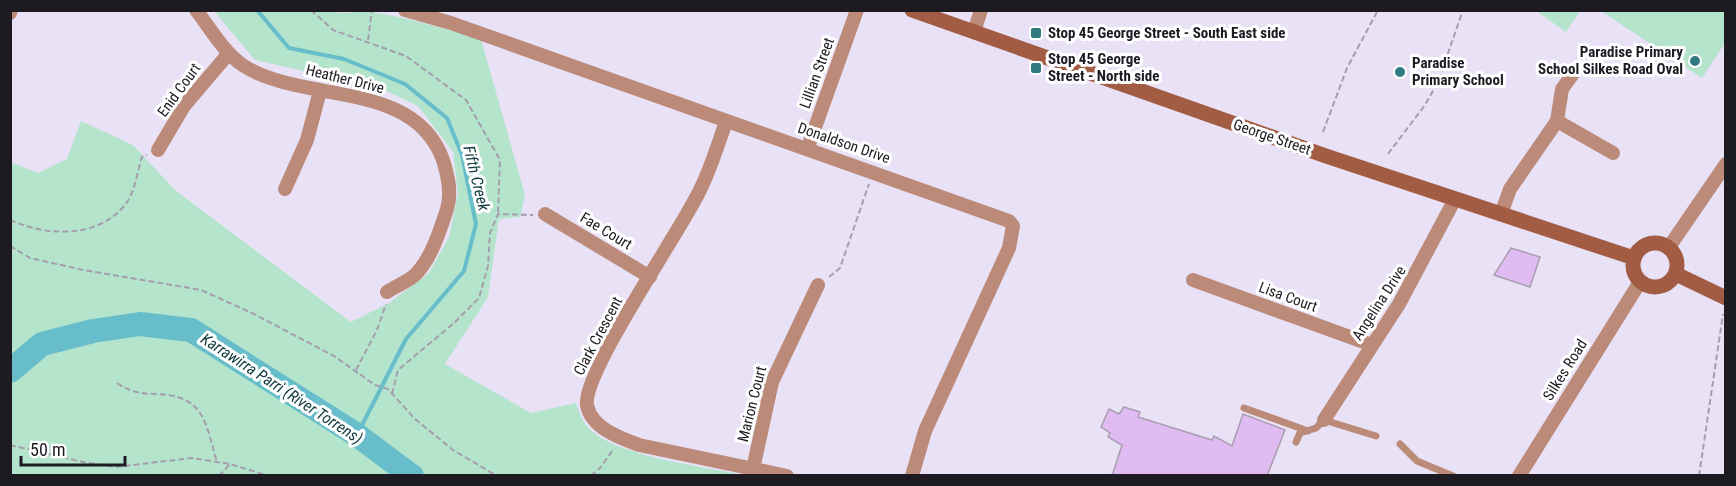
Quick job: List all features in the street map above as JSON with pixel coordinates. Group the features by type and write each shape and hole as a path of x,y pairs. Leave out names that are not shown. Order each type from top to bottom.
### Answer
{"street":[{"name":"Heather Drive","path":"196,10 229,53 244,66 272,78 320,91 364,99 401,112 431,138 441,155 449,189 442,225 432,247 414,275 390,290"},
{"name":"Donaldson Drive","path":"405,10 452,22 726,122 808,147 1009,221 1013,226 1005,259 925,431 912,476"},
{"name":"Lillian Street","path":"808,147 858,10"},
{"name":"George Street","path":"912,10 1455,199 1634,258"},
{"path":"974,32 981,10"},
{"name":"Enid Court","path":"158,150 184,106 229,53"},
{"path":"1501,214 1510,189 1557,121 1562,89 1575,71"},
{"path":"285,189 307,140 320,91"},
{"path":"1557,121 1613,153"},
{"name":"Clark Crescent","path":"726,122 700,191 602,360 588,393 587,405 601,426 620,438 639,445 787,476"},
{"path":"1669,247 1725,164"},
{"name":"Angelina Drive","path":"1324,420 1419,270 1455,199"},
{"name":"Fae Court","path":"546,215 650,277"},
{"path":"1658,243 1669,247 1677,259 1676,274 1664,286 1648,286 1640,282 1635,274 1634,258 1643,247 1650,244 1658,243"},
{"path":"1676,274 1725,298"},
{"name":"Lisa Court","path":"1193,280 1372,345"},
{"name":"Silkes Road","path":"1518,476 1640,282"},
{"name":"Marion Court","path":"753,469 772,382 818,285"}],"lane":[{"path":"1244,408 1308,431"},
{"path":"1296,442 1300,433 1320,426 1324,420 1376,436"},
{"path":"1400,444 1417,461 1453,476"}],"path":[{"path":"311,10 333,30 368,40 406,56 466,100 500,160 498,214 490,233 488,266 478,298 454,323 398,370 392,394"},
{"path":"368,40 372,10"},
{"path":"1323,132 1347,68 1378,10"},
{"path":"1388,154 1425,105 1438,82 1463,10"},
{"path":"10,220 30,229 57,232 87,229 115,215 125,206 142,158 158,150"},
{"path":"818,285 840,268 874,171"},
{"path":"498,214 546,215"},
{"path":"10,246 30,258 83,270 201,290 252,313 356,370 375,385 388,389 415,419 453,450 497,476"},
{"path":"356,370 377,330 390,290"},
{"path":"1699,476 1723,314"},
{"path":"117,383 140,394 184,398 198,407 218,462"},
{"path":"591,476 601,467 620,438"},
{"path":"10,445 83,462 116,467 192,458 230,464 269,476"},
{"path":"219,476 230,464"}],"green space":[{"path":"330,10 342,13 361,11 381,13 481,39 525,195 520,217 499,219 488,297 445,364 531,413 576,403 586,425 598,436 615,445 660,459 745,475 11,475 10,162 38,173 67,159 81,121 133,145 175,190 351,322 389,303 429,273 449,237 458,193 453,152 418,106 382,89 255,60 214,11"},
{"path":"1535,10 1580,10 1580,11 1566,32"},
{"name":"Paradise Primary School Silkes Road Oval","path":"1601,11 1725,11 1725,43 1702,78"}],"building":[{"path":"1511,248 1540,257 1530,287 1494,275"},
{"path":"1124,407 1140,412 1138,417 1212,440 1214,436 1232,446 1243,414 1285,430 1267,476 1112,476 1122,445 1108,437 1110,433 1101,427 1109,409 1119,414"}],"waterway":[{"name":"Fifth Creek","path":"257,10 289,48 344,59 405,84 447,118 462,155 476,224 464,271 406,339 357,435"},
{"name":"Karrawirra Parri (River Torrens)","path":"10,371 42,344 93,331 140,324 191,330 357,435 412,476"}],"place":[{"name":"Stop 45 George Street - South East side","path":"1036,33"},
{"name":"Paradise Primary School Silkes Road Oval","path":"1695,61"},
{"name":"Stop 45 George Street - North side","path":"1036,68"},
{"name":"Paradise Primary School","path":"1400,72"}]}
